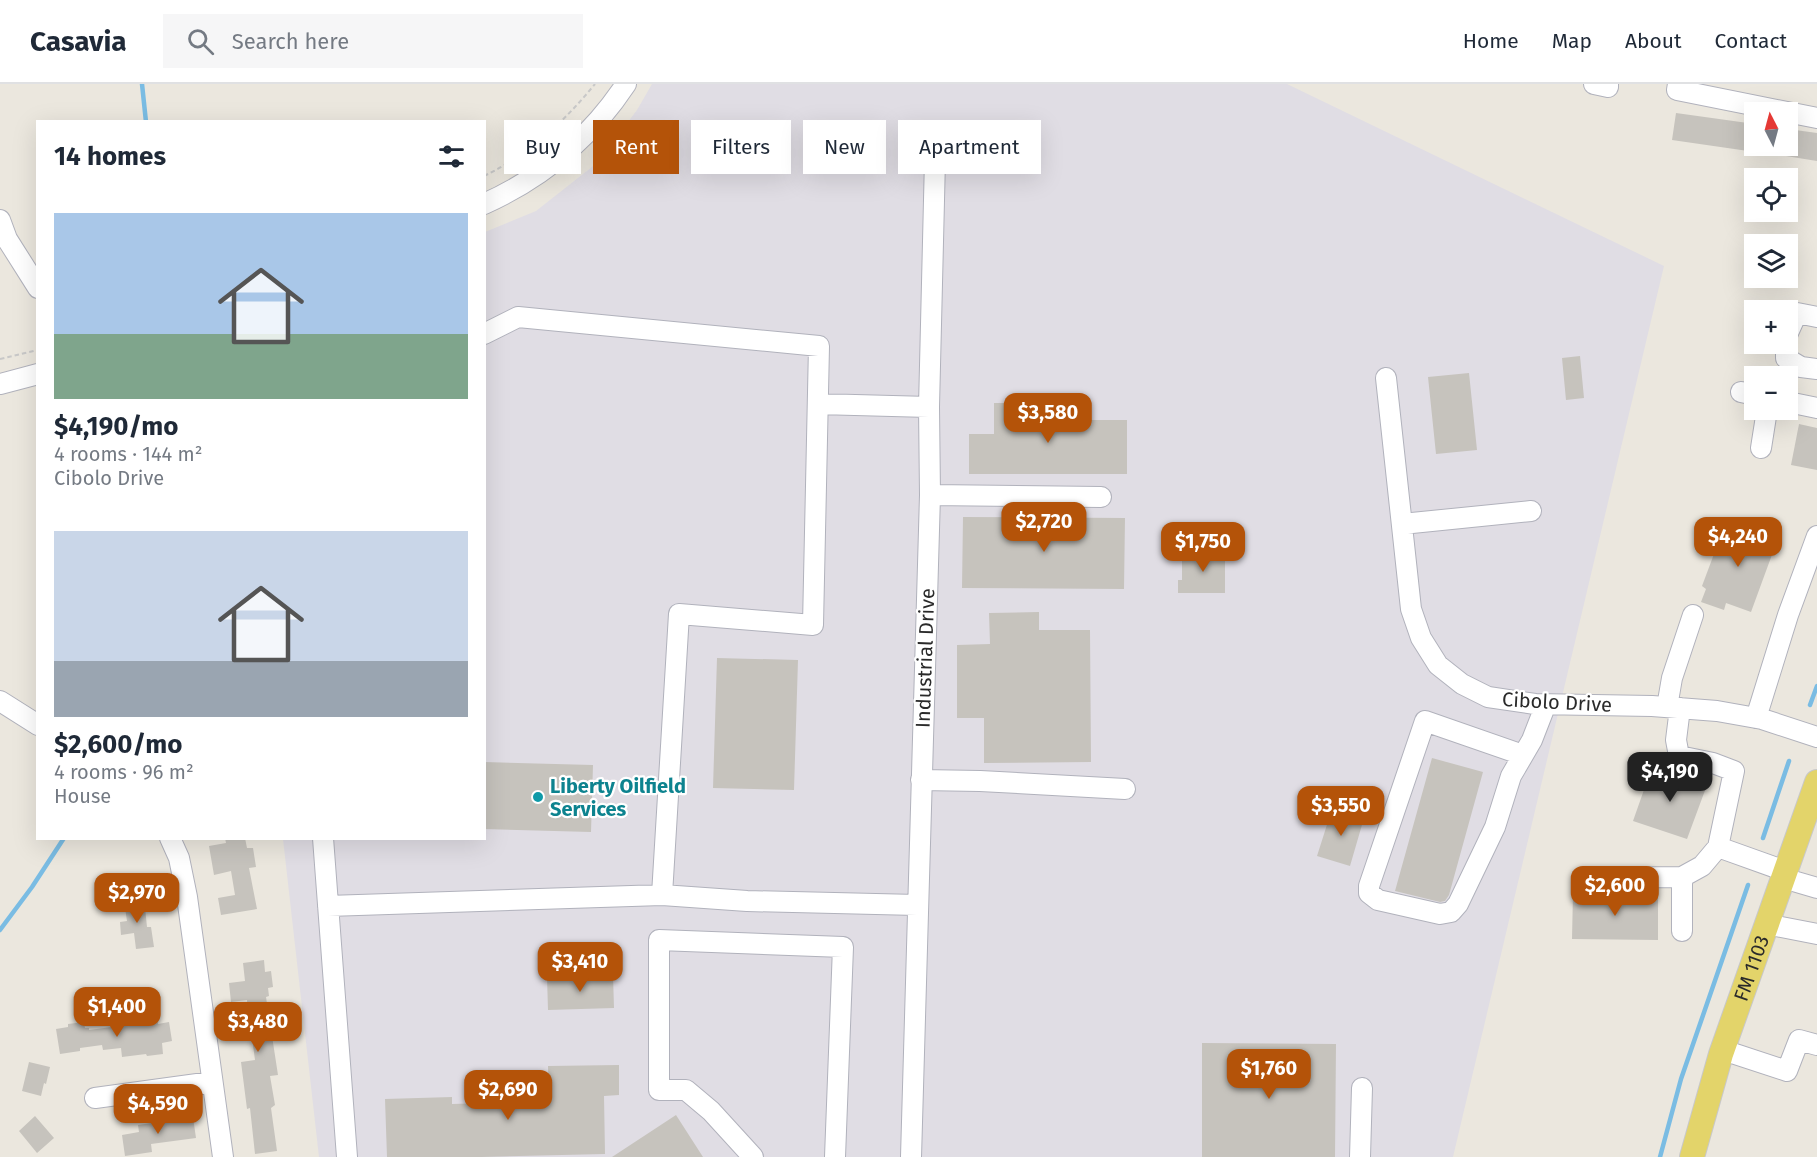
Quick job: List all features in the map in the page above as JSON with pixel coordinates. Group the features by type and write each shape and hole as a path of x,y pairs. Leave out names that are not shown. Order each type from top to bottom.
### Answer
{"main road":[{"name":"FM 1103","path":"1692,1157 1723,1050 1766,924 1814,797"}],"street":[{"path":"486,203 509,193 553,165 594,124 626,84"},
{"path":"1594,84 1608,87 1608,84"},
{"path":"1678,84 1677,90 1817,118"},
{"name":"Industrial Drive","path":"911,1157 930,495 929,407 935,174"},
{"path":"0,220 7,239 36,285"},
{"path":"1798,313 1817,317"},
{"path":"486,333 518,317 819,346 813,625 680,614 662,895"},
{"path":"1786,354 1786,358 1801,367 1817,369"},
{"path":"0,384 36,375"},
{"name":"Cibolo Drive","path":"1386,378 1412,609 1421,638 1438,665 1462,684 1488,697 1546,704 1673,707 1717,711 1756,718 1817,737"},
{"path":"818,404 929,407"},
{"path":"1798,404 1817,408"},
{"path":"1761,448 1765,420"},
{"path":"930,495 1101,497"},
{"path":"1402,524 1531,511"},
{"path":"1756,718 1788,615 1817,536"},
{"path":"1583,878 1682,877 1702,866 1718,847 1734,771 1679,756 1676,740 1672,678 1693,615"},
{"path":"0,701 36,724"},
{"path":"1523,755 1425,721 1369,886 1369,893 1378,900 1440,914 1451,912 1458,904 1495,827 1511,776 1532,740 1546,704"},
{"path":"921,780 1125,789"},
{"path":"171,840 179,858 187,897 223,1157"},
{"path":"323,840 347,1157"},
{"path":"1718,847 1817,888"},
{"path":"1682,877 1682,931"},
{"path":"328,906 662,895 747,901 917,905"},
{"path":"1766,924 1817,934"},
{"path":"753,1157 711,1111 686,1090 659,1090 658,940 843,947 835,1157"},
{"path":"1723,1050 1787,1071 1799,1040 1817,1045"},
{"path":"95,1098 212,1082"},
{"path":"1360,1157 1362,1088"}],"path":[{"path":"486,175 505,166 546,136 575,108 595,84"},
{"path":"0,359 36,350"}],"shaded area":[{"path":"652,84 1287,84 1664,266 1453,1157 319,1157 283,840 486,840 486,232 536,211 593,166 593,174 679,174 679,120 629,120"}],"building":[{"path":"1676,113 1744,122 1744,150 1672,140"},
{"path":"1798,130 1817,133 1817,161 1786,156 1798,156"},
{"path":"1580,356 1584,398 1566,400 1562,358"},
{"path":"1469,373 1477,450 1436,454 1428,377"},
{"path":"994,403 1046,403 1046,420 1127,420 1127,474 969,474 969,434 994,434"},
{"path":"1799,424 1817,428 1817,470 1791,465"},
{"path":"963,517 1125,518 1124,589 962,588"},
{"path":"1726,522 1777,541 1751,612 1726,603 1724,610 1701,602 1706,589 1702,586"},
{"path":"1182,552 1225,552 1225,593 1178,593 1178,580 1182,580"},
{"path":"1039,612 1039,630 1090,630 1091,762 984,763 984,718 957,718 957,645 990,644 989,613"},
{"path":"717,658 798,660 794,790 713,788"},
{"path":"1432,758 1483,772 1449,895 1445,901 1440,902 1395,891"},
{"name":"Liberty Oilfield Services","path":"486,762 593,765 591,832 486,829"},
{"path":"1652,767 1707,785 1687,839 1633,821"},
{"path":"1332,809 1364,818 1350,866 1317,856"},
{"path":"225,840 245,840 247,848 253,848 256,867 249,868 257,909 221,915 218,898 235,895 231,871 214,875 209,846 226,843"},
{"path":"1573,893 1658,894 1658,940 1572,939"},
{"path":"144,898 147,927 151,927 154,947 136,949 134,933 121,935 120,922 127,921 124,901"},
{"path":"264,960 265,972 271,971 273,987 268,988 269,996 266,997 278,1075 270,1076 275,1105 271,1108 277,1151 255,1154 250,1108 247,1109 241,1062 255,1060 252,1038 238,1041 235,1023 248,1022 247,1000 231,1002 229,983 245,981 243,963"},
{"path":"613,975 614,1008 548,1010 547,977"},
{"path":"157,1017 158,1024 169,1022 172,1041 162,1043 163,1054 122,1057 121,1048 103,1050 102,1045 60,1054 56,1029 68,1027 68,1024 84,1022 85,1028 89,1030 142,1023 141,1019"},
{"path":"1202,1043 1336,1044 1335,1157 1202,1157"},
{"path":"29,1062 50,1067 41,1096 22,1091"},
{"path":"619,1065 619,1095 604,1096 605,1154 387,1157 385,1099 452,1097 452,1104 549,1101 548,1066"},
{"path":"676,1115 703,1157 612,1157"},
{"path":"35,1116 54,1138 37,1153 19,1131"},
{"path":"193,1117 196,1138 151,1144 152,1152 125,1156 122,1135 139,1132 138,1125"}],"waterway":[{"path":"142,84 146,120"},
{"path":"1810,705 1817,686"},
{"path":"1763,838 1789,761"},
{"path":"0,930 63,840"},
{"path":"1660,1157 1681,1079 1748,885"}],"place":[{"name":"Liberty Oilfield Services","path":"538,797"}]}
